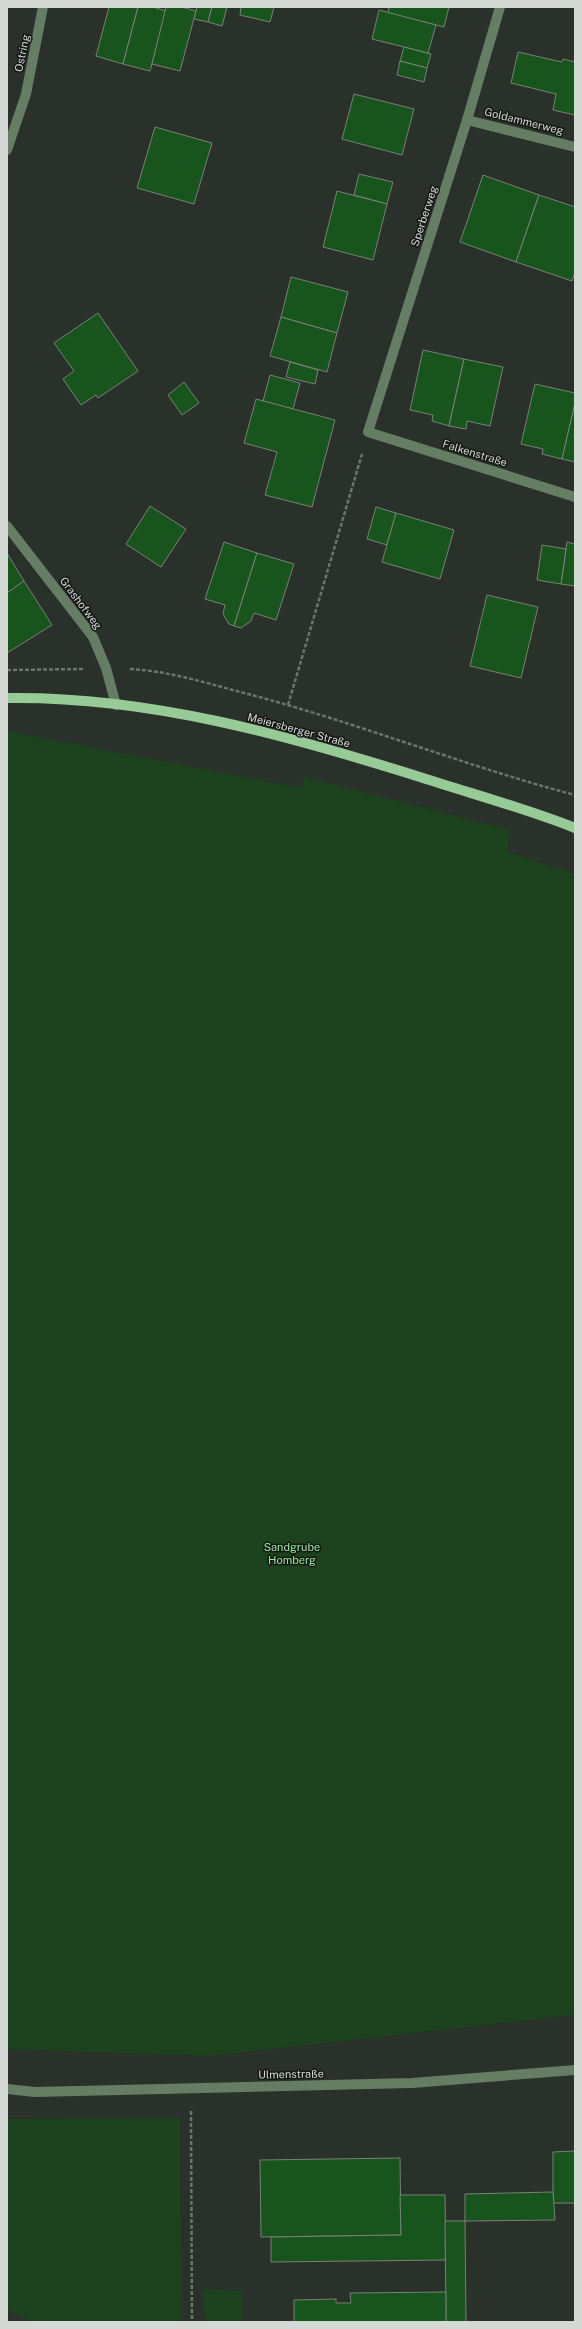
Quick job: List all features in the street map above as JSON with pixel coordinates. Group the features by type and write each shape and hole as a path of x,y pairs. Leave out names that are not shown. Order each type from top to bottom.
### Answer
{"main road":[{"name":"Meiersberger Straße","path":"7,698 116,705 219,721 338,752 575,828"}],"street":[{"name":"Ostring","path":"7,150 26,94 43,7"},
{"name":"Sperberweg","path":"368,432 467,120 500,7"},
{"name":"Goldammerweg","path":"467,120 575,146"},
{"name":"Falkenstraße","path":"368,432 575,497"},
{"name":"Grashofweg","path":"7,526 92,637 106,668 116,705"},
{"name":"Ulmenstraße","path":"7,2089 35,2092 412,2083 575,2070"}],"path":[{"path":"288,705 368,432"},
{"path":"190,2088 192,2322"}],"green space":[{"name":"Sandgrube Homberg","path":"7,731 301,788 304,777 510,830 507,852 575,874 575,2015 210,2056 7,2049"},
{"path":"180,2118 181,2322 34,2322 7,2310 7,2119"},
{"path":"204,2289 242,2291 242,2322 205,2322"}],"building":[{"path":"109,7 138,7 123,64 96,56"},
{"path":"138,7 153,7 166,11 150,71 123,64"},
{"path":"166,7 182,7 196,11 180,71 152,64"},
{"path":"197,7 212,7 208,22 194,19"},
{"path":"212,7 227,7 222,26 208,22"},
{"path":"241,7 274,7 270,22 240,15"},
{"path":"389,7 449,7 444,27 388,13"},
{"path":"379,10 436,25 428,53 372,39"},
{"path":"404,47 431,54 427,68 400,61"},
{"path":"518,52 562,62 563,59 575,62 575,115 553,110 556,94 511,83"},
{"path":"400,61 427,68 424,82 397,75"},
{"path":"354,94 414,109 402,155 342,139"},
{"path":"155,127 212,143 194,204 137,188"},
{"path":"359,174 393,182 387,204 354,195"},
{"path":"483,175 539,195 516,262 460,242"},
{"path":"337,191 387,204 373,260 323,247"},
{"path":"539,195 575,207 575,272 572,281 516,262"},
{"path":"291,277 348,292 337,333 281,317"},
{"path":"98,313 138,371 98,398 96,395 81,405 63,379 74,371 54,343"},
{"path":"281,317 337,333 327,372 270,356"},
{"path":"423,350 464,359 449,426 432,421 433,415 410,410"},
{"path":"464,359 503,367 490,426 467,421 466,429 449,426"},
{"path":"290,362 318,370 315,384 286,377"},
{"path":"270,375 300,383 293,409 263,401"},
{"path":"184,382 199,403 182,415 168,395"},
{"path":"535,384 575,393 575,403 562,459 542,454 543,449 521,444"},
{"path":"256,399 335,420 312,507 265,495 277,452 244,443"},
{"path":"575,403 575,462 562,459"},
{"path":"150,506 186,529 161,567 126,544"},
{"path":"376,507 396,513 387,545 367,539"},
{"path":"396,513 454,530 440,579 382,562"},
{"path":"224,542 257,553 234,626 229,624 223,614 225,605 205,599"},
{"path":"567,542 575,544 575,586 561,584"},
{"path":"542,545 566,549 561,584 537,580"},
{"path":"7,553 24,581 7,593"},
{"path":"257,553 294,564 276,620 254,613 251,621 241,628 234,626"},
{"path":"24,581 52,625 7,653 7,593"},
{"path":"487,595 538,607 521,678 470,666"},
{"path":"575,2151 575,2203 553,2203 553,2152"},
{"path":"400,2158 401,2235 261,2237 260,2160"},
{"path":"553,2192 555,2220 465,2221 465,2194"},
{"path":"400,2195 445,2195 446,2260 271,2262 271,2237 401,2235"},
{"path":"445,2221 465,2221 466,2322 446,2322"},
{"path":"446,2292 446,2322 294,2322 294,2300 336,2299 336,2303 351,2303 350,2293"}]}
